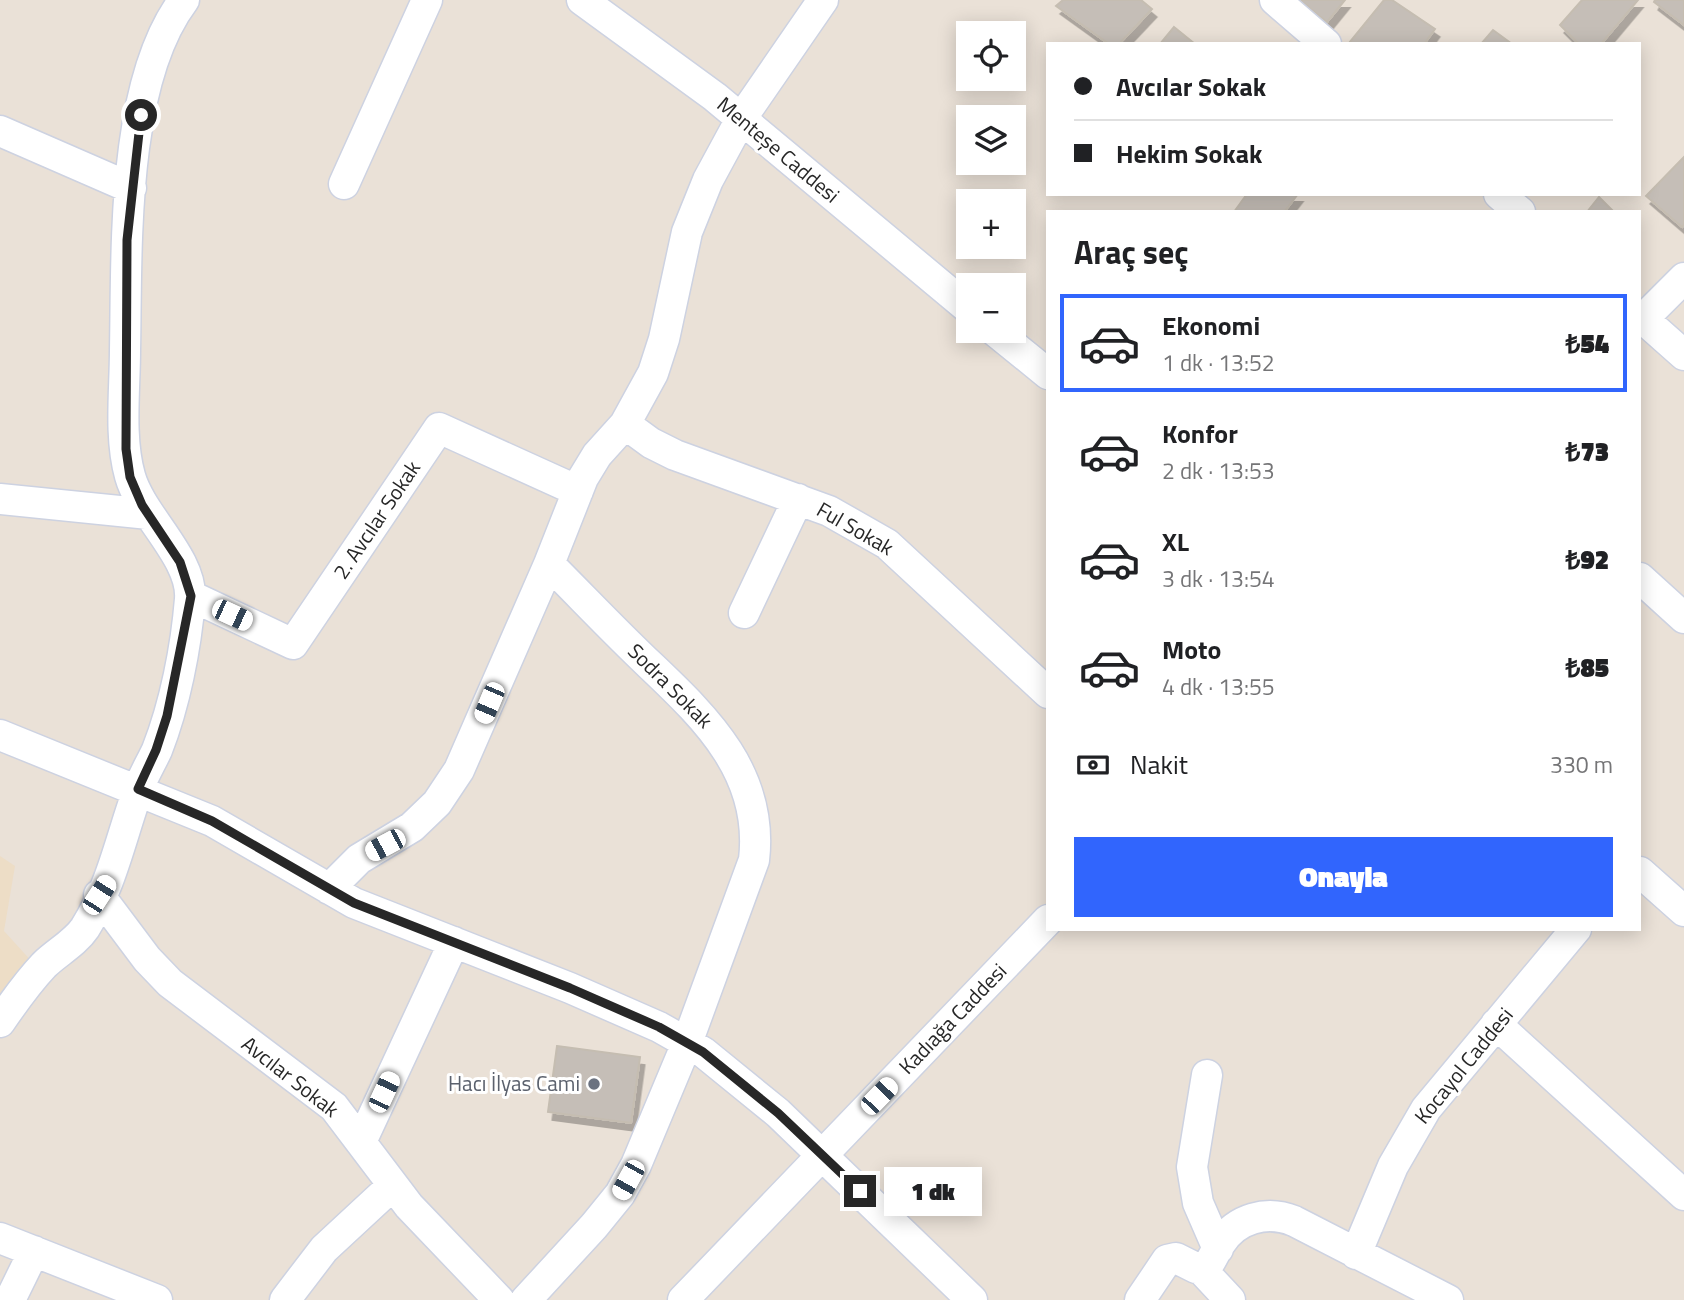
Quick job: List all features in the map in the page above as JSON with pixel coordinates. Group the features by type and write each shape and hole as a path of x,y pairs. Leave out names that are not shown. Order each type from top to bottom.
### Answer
{"street":[{"path":"0,1022 44,965 84,930 113,870 138,789 156,750 167,716 191,596 180,562 149,514 130,477 126,449 127,240 131,188 148,80 158,48 184,0"},
{"path":"344,184 427,0"},
{"name":"Menteşe Caddesi","path":"582,0 741,119 956,298"},
{"path":"329,889 359,859 412,827 437,803 458,770 590,465 625,424 653,373 664,339 687,232 696,206 741,119 822,0"},
{"path":"1275,0 1324,42"},
{"path":"0,131 131,188"},
{"path":"1501,196 1518,210"},
{"path":"1684,278 1641,319 1684,355"},
{"path":"1010,343 1046,372"},
{"name":"Ful Sokak","path":"625,424 651,443 699,465 829,511 887,544 1046,690"},
{"name":"2. Avcılar Sokak","path":"191,596 293,644 439,428 578,491"},
{"path":"0,499 149,514"},
{"path":"744,613 798,499"},
{"name":"Sodra Sokak","path":"526,1300 620,1194 649,1137 687,1043 754,860 757,838 746,785 736,763 704,717 549,564"},
{"path":"1641,579 1684,618"},
{"path":"0,736 138,789 212,821 354,903 570,988 687,1043 734,1075 822,1155 972,1300"},
{"path":"1641,874 1684,911"},
{"name":"Avcılar Sokak","path":"99,895 147,959 170,983 334,1107 392,1186 499,1300"},
{"name":"Kadıağa Caddesi","path":"683,1300 1046,922"},
{"name":"Kocayol Caddesi","path":"1356,1254 1409,1136 1426,1110 1574,931"},
{"path":"361,1142 454,942"},
{"path":"1496,1024 1684,1195"},
{"path":"1207,1075 1192,1167 1209,1259 1230,1300"},
{"path":"285,1300 324,1249 392,1186"},
{"path":"1209,1259 1233,1229 1262,1215 1273,1214 1294,1221 1448,1300"},
{"path":"0,1237 157,1300"},
{"path":"10,1300 34,1251"},
{"path":"1140,1300 1164,1264 1172,1257 1209,1259"}],"shaded area":[{"path":"0,856 15,866 4,931 34,964 0,1004"}],"building":[{"path":"1063,0 1141,0 1152,9 1121,42 1106,42 1056,6"},
{"path":"1299,0 1345,0 1327,22"},
{"path":"1384,0 1392,0 1435,29 1425,42 1350,42"},
{"path":"1582,0 1638,0 1603,42 1577,42 1560,25"},
{"path":"1684,0 1684,25 1654,2"},
{"path":"1174,27 1193,42 1162,42"},
{"path":"1493,30 1509,42 1483,42"},
{"path":"1684,157 1684,225 1682,227 1646,196"},
{"path":"1246,196 1296,196 1286,210 1235,210"},
{"path":"1599,197 1612,210 1589,210"},
{"name":"Hacı İlyas Cami","path":"557,1046 640,1057 631,1123 548,1112"}],"place":[{"name":"Hacı İlyas Cami","path":"594,1084"}],"route":[{"path":"141,115 127,240 124,407 126,449 130,477 142,505 180,562 191,596 167,716 156,750 138,789 212,821 272,853 354,903 570,988 659,1027 703,1052 734,1075 860,1191"}]}
